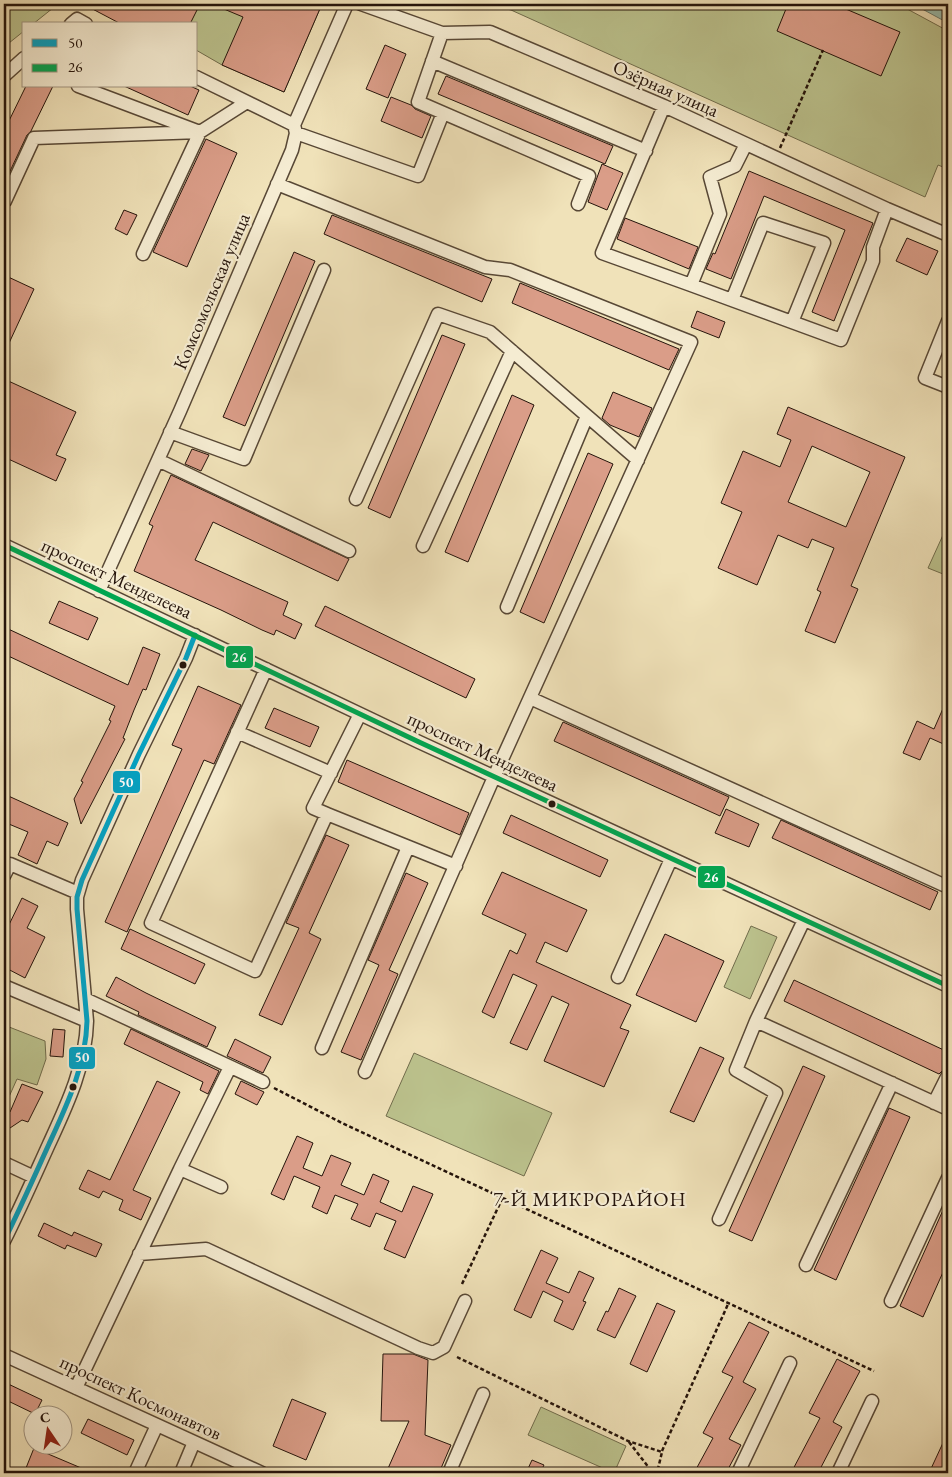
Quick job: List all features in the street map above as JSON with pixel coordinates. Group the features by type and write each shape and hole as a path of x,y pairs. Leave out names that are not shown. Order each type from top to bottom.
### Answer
{"street":[{"name":"Комсомольская улица","path":"99,590 158,460 292,150 295,129 347,4"},
{"name":"Озёрная улица","path":"361,4 442,33 490,32 664,106 887,209 948,235"},
{"path":"442,33 418,102 589,176 578,204"},
{"path":"4,76 22,60"},
{"path":"432,61 646,151"},
{"path":"198,79 247,102 295,129 418,176 443,113"},
{"path":"83,88 200,132"},
{"path":"4,200 6,201 34,138 200,132 247,102"},
{"path":"664,106 602,253 841,340 874,261 873,248 887,209"},
{"path":"143,254 200,132"},
{"path":"691,284 720,214 710,176 735,166 746,144"},
{"path":"277,184 485,267 510,270 691,342 494,777 365,1072"},
{"path":"732,300 763,223 824,243 792,322"},
{"path":"170,432 244,459 324,270"},
{"path":"356,499 438,314 490,332 638,460"},
{"path":"948,321 925,378 948,387"},
{"path":"423,546 512,351"},
{"path":"507,607 587,416"},
{"path":"158,460 349,551"},
{"name":"проспект Менделеева","path":"4,545 494,777 948,986"},
{"path":"4,1241 75,1084 83,1060 87,1021 78,926 78,893 85,873 139,754 186,658 194,634"},
{"path":"266,669 152,922 254,971 327,814"},
{"path":"530,698 948,888"},
{"path":"360,714 313,808 456,866"},
{"path":"237,732 331,773"},
{"path":"322,1048 408,847"},
{"path":"618,977 671,859"},
{"path":"4,876 10,864 78,893"},
{"path":"719,1218 776,1093 736,1070 756,1021 804,920"},
{"path":"4,986 87,1021"},
{"path":"85,999 263,1082"},
{"path":"756,1021 948,1109"},
{"path":"76,1388 230,1067"},
{"path":"934,1103 948,1075"},
{"path":"806,1265 892,1083"},
{"path":"4,1163 34,1177"},
{"path":"180,1169 221,1187"},
{"path":"891,1302 948,1178"},
{"path":"139,1254 206,1249 418,1348 433,1353 444,1347 465,1301"},
{"name":"проспект Космонавтов","path":"4,1355 262,1473"},
{"path":"738,1473 790,1363"},
{"path":"449,1473 484,1394"},
{"path":"838,1473 872,1401"},
{"path":"135,1473 157,1425"},
{"path":"181,1473 194,1442"}],"path":[{"path":"776,158 823,50"},
{"path":"263,1082 342,1123 874,1371"},
{"path":"462,1284 503,1197"},
{"path":"655,1473 662,1452 728,1302"},
{"path":"457,1357 628,1441 662,1452"},
{"path":"628,1441 655,1473"}],"green space":[{"path":"4,4 58,4 36,22 22,22 22,33 4,47"},
{"path":"120,4 322,4 284,92 222,65 198,51 198,22 150,22"},
{"path":"487,4 898,4 948,31 948,169 938,165 925,197 511,10"},
{"path":"948,524 948,576 928,568"},
{"path":"751,926 777,937 750,999 724,987"},
{"path":"4,1025 45,1041 46,1059 37,1085 17,1079 4,1108"},
{"path":"414,1053 552,1113 524,1176 386,1116"},
{"path":"541,1407 626,1446 614,1473 528,1435"}],"shaded area":[{"path":"913,4 948,4 948,23"}],"building":[{"path":"83,4 200,4 191,22 117,22"},
{"path":"212,4 322,4 284,92 222,65 243,17"},
{"path":"788,4 834,4 900,32 881,76 777,31"},
{"path":"385,45 406,54 388,98 366,89"},
{"path":"446,76 613,146 605,164 438,94"},
{"path":"25,88 52,88 4,184 4,131"},
{"path":"128,88 194,88 199,90 188,115"},
{"path":"391,97 431,116 422,138 381,121"},
{"path":"206,139 237,153 187,267 153,252"},
{"path":"602,164 623,173 607,210 588,202"},
{"path":"749,171 873,223 834,321 812,312 845,230 764,196 731,279 706,269 713,253 715,254"},
{"path":"124,210 137,215 127,235 115,229"},
{"path":"332,215 492,279 482,302 324,234"},
{"path":"625,218 698,247 689,269 617,239"},
{"path":"907,238 938,251 927,275 896,261"},
{"path":"294,252 315,261 245,426 223,417"},
{"path":"4,275 34,289 4,354"},
{"path":"520,283 679,349 669,370 512,303"},
{"path":"697,311 725,322 719,338 691,327"},
{"path":"442,335 465,344 390,518 368,508"},
{"path":"4,379 76,412 56,455 66,459 56,481 4,457"},
{"path":"613,392 652,408 639,437 610,425 602,418"},
{"path":"512,395 534,405 468,562 445,552"},
{"path":"788,407 905,457 851,586 858,589 835,643 805,631 821,592 817,590 834,548 812,539 808,548 778,535 757,585 718,568 742,512 721,503 743,451 780,467 791,440 777,434","holes":["812,446 870,472 846,527 788,502"]},
{"path":"192,449 209,455 201,471 185,464"},
{"path":"588,453 613,464 544,623 520,612"},
{"path":"171,475 349,559 338,581 213,522 195,560 288,602 283,615 302,624 295,639 276,630 274,635 262,630 134,571 153,526 149,524"},
{"path":"59,601 98,618 88,640 49,623"},
{"path":"325,606 475,679 466,698 315,626"},
{"path":"4,627 128,685 143,647 160,654 146,690 143,689 134,710 123,738 125,739 81,824 74,799 111,721 109,720 115,706 4,654"},
{"path":"198,686 241,705 214,764 204,760 127,932 105,922 182,749 172,745"},
{"path":"948,697 948,746 930,738 920,760 903,753 917,721 934,729"},
{"path":"274,708 319,727 310,747 265,728"},
{"path":"563,722 729,797 720,816 554,741"},
{"path":"347,760 469,813 460,835 338,782"},
{"path":"4,794 68,823 58,846 47,841 37,864 18,855 28,832 4,822"},
{"path":"726,809 759,824 749,847 715,833"},
{"path":"511,815 608,860 600,877 503,833"},
{"path":"781,820 938,892 930,910 772,838"},
{"path":"326,835 349,845 309,933 321,939 282,1025 259,1015 299,928 286,923"},
{"path":"502,872 587,910 567,952 545,942 536,962 631,1005 620,1028 629,1031 604,1087 544,1061 569,1004 552,996 527,1050 510,1043 537,985 513,974 494,1018 482,1012 510,950 517,954 526,934 482,914"},
{"path":"406,873 428,883 389,970 398,974 361,1060 341,1052 379,965 368,960"},
{"path":"22,898 38,906 27,928 45,937 25,978 4,967 4,935"},
{"path":"130,929 205,964 195,984 121,949"},
{"path":"665,934 724,961 696,1022 636,995"},
{"path":"116,977 216,1027 207,1047 138,1015 139,1012 106,996"},
{"path":"794,980 948,1052 948,1061 945,1068 939,1074 784,1001"},
{"path":"53,1029 65,1030 63,1057 50,1056"},
{"path":"131,1029 219,1071 208,1094 200,1090 203,1082 124,1044"},
{"path":"235,1039 271,1057 263,1073 227,1056"},
{"path":"700,1047 724,1058 694,1122 670,1112"},
{"path":"803,1066 825,1076 752,1241 729,1231"},
{"path":"157,1081 180,1092 133,1190 151,1198 141,1220 119,1210 123,1200 103,1191 99,1198 79,1189 88,1170 110,1180"},
{"path":"241,1081 264,1092 257,1105 235,1094"},
{"path":"22,1084 43,1092 28,1122 22,1120 4,1132 4,1116 10,1112"},
{"path":"889,1108 910,1117 836,1280 814,1270"},
{"path":"297,1136 313,1143 303,1168 322,1176 331,1155 351,1163 341,1185 364,1195 373,1174 389,1181 380,1202 402,1212 413,1186 433,1194 405,1258 384,1249 396,1221 376,1213 370,1227 351,1219 358,1204 335,1195 327,1214 312,1207 320,1187 294,1176 284,1200 271,1194"},
{"path":"948,1199 948,1261 923,1317 900,1306"},
{"path":"44,1223 72,1236 74,1232 102,1244 96,1257 67,1245 65,1249 38,1236"},
{"path":"541,1250 558,1258 546,1283 569,1293 579,1271 594,1278 583,1301 586,1302 573,1330 554,1321 563,1301 543,1291 531,1318 514,1310"},
{"path":"619,1288 636,1296 615,1338 597,1330"},
{"path":"657,1303 675,1311 647,1372 630,1364"},
{"path":"749,1322 769,1332 743,1382 756,1389 729,1439 741,1445 726,1473 694,1473 713,1438 703,1433 733,1377 722,1372"},
{"path":"383,1354 413,1354 428,1360 425,1435 451,1445 439,1473 386,1473 409,1421 381,1421"},
{"path":"837,1359 860,1371 833,1422 842,1427 818,1473 791,1473 820,1418 809,1413"},
{"path":"4,1382 42,1400 40,1404 22,1404 22,1408 4,1399"},
{"path":"292,1399 326,1413 306,1460 273,1446"},
{"path":"88,1419 134,1440 127,1455 81,1433"},
{"path":"948,1432 948,1473 929,1473"},
{"path":"32,1454 48,1454 93,1473 24,1473"},
{"path":"532,1460 544,1465 540,1473 526,1473"}],"transit line":[{"name":"26","path":"4,545 419,742 948,986"},
{"name":"50","path":"4,1241 62,1115 83,1053 87,1021 77,909 77,897 82,880 195,635"}],"district":[{"name":"7-Й МИКРОРАЙОН","path":"590,1199"}]}
